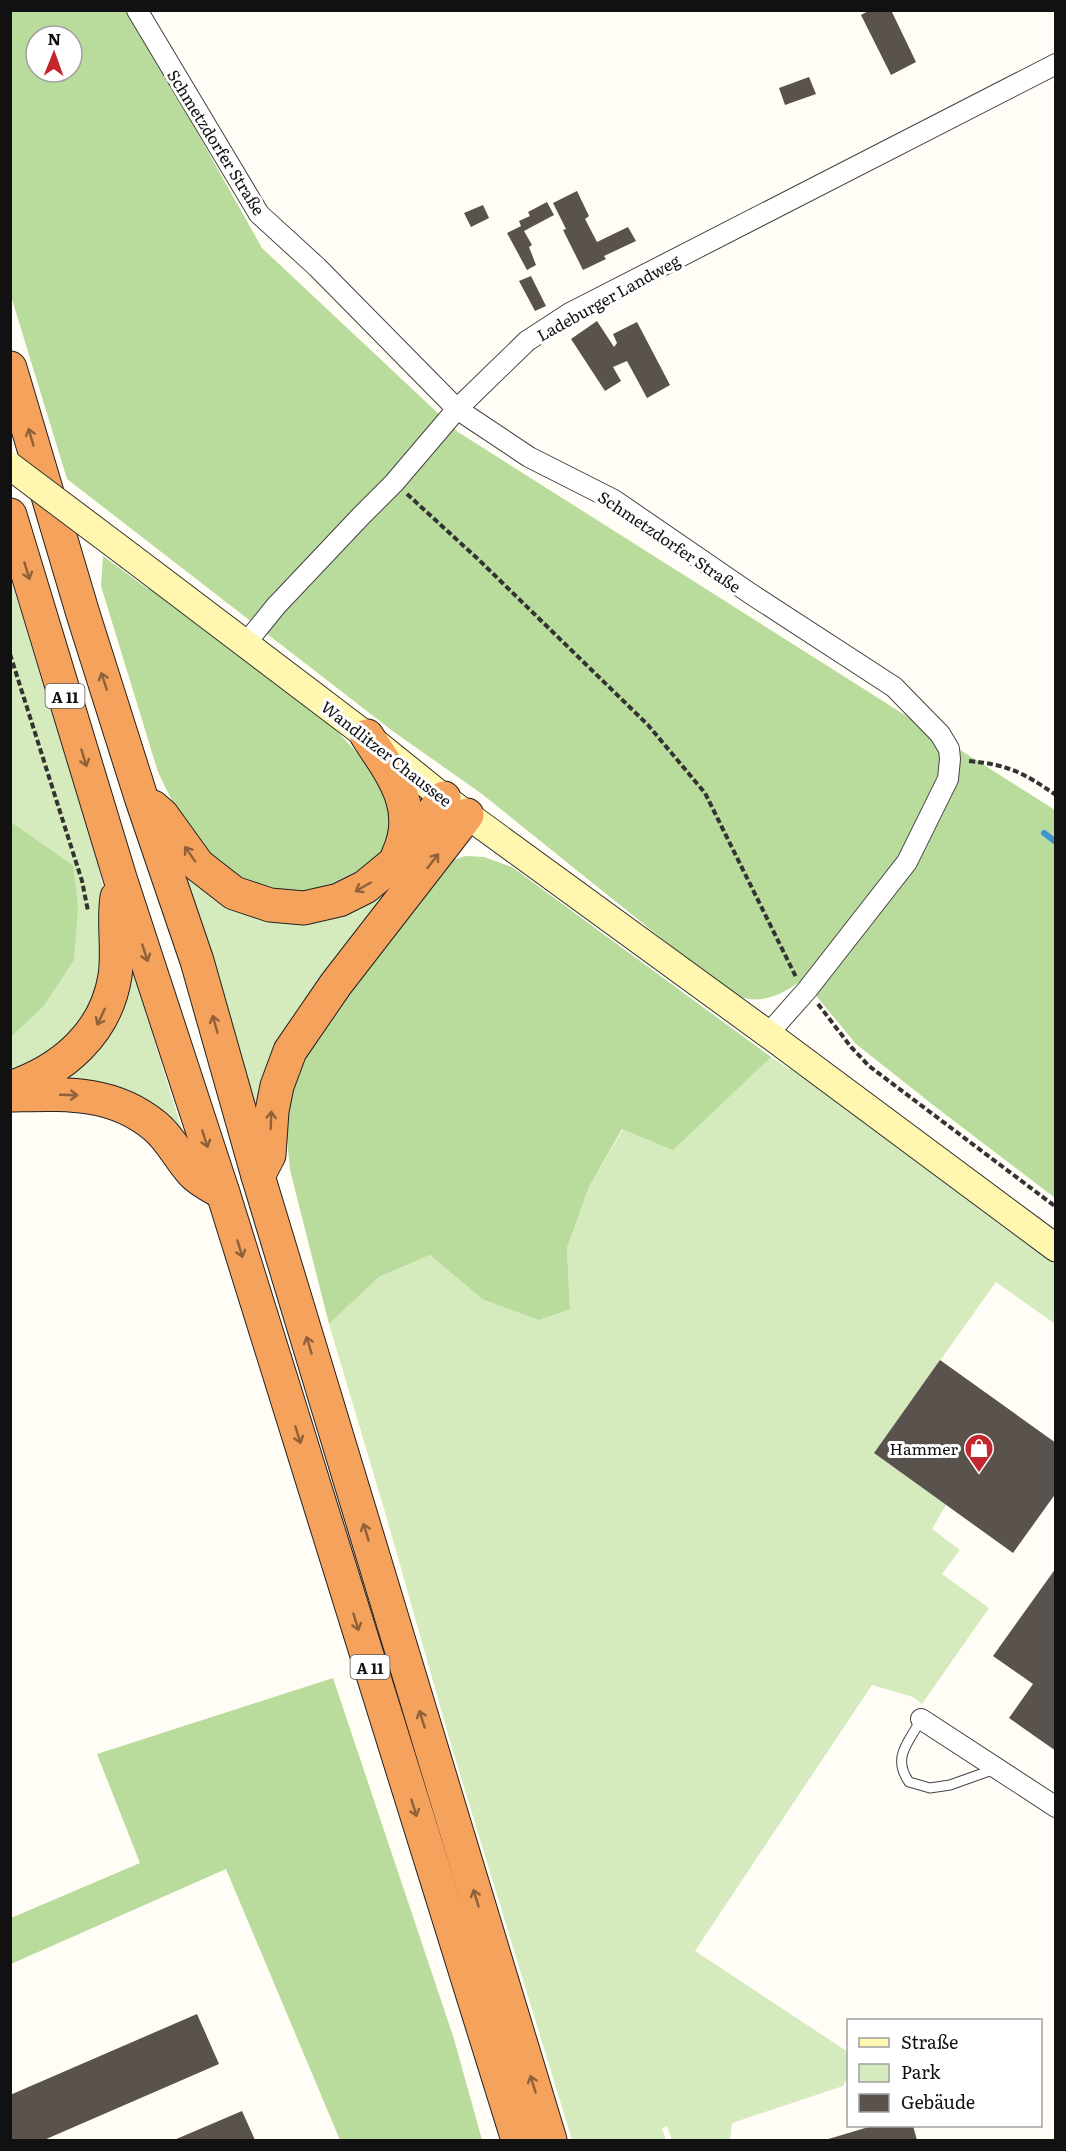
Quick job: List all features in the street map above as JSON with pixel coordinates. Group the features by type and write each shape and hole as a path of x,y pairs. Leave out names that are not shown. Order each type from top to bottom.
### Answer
{"highway":[{"name":"A 11","path":"10,368 83,614 141,797 197,961 258,1176 550,2140"},
{"name":"A 11","path":"10,515 120,878 223,1193 518,2140"},
{"path":"367,736 398,783 404,798 406,817 403,836 393,864"},
{"path":"141,797 162,815 198,865 234,893 270,905 304,908 339,900 365,887 456,806"},
{"path":"258,1176 269,1155 272,1111 277,1086 290,1051 456,806"},
{"path":"10,1088 32,1081 57,1066 82,1045 98,1025 115,976 117,946 115,915 120,878"},
{"path":"10,1095 77,1095 103,1099 128,1108 156,1126 193,1173 223,1193"}],"main road":[{"name":"Wandlitzer Chaussee","path":"10,466 246,643 456,806 1056,1248"}],"street":[{"name":"Schmetzdorfer Straße","path":"137,10 259,214 317,267 457,409 529,456 614,500 751,594 894,687 940,734 948,748 950,759"},
{"name":"Ladeburger Landweg","path":"246,643 276,606 394,483 457,409 527,341 570,314 1056,64"},
{"path":"768,1034 807,990 907,862 948,779 950,759"},
{"path":"921,1719 1056,1807"}],"lane":[{"path":"921,1719 901,1757 902,1770 909,1782 930,1788 950,1785 995,1769"}],"path":[{"path":"394,483 479,560 648,725 705,794 796,978 851,1047 869,1066 1056,1207"},
{"path":"10,654 82,881 89,918"},
{"path":"950,759 1004,765 1028,776 1056,795"}],"green space":[{"path":"10,11 129,11 262,248 458,432 1055,810 1055,1198 856,1044 803,980 791,988 764,999 742,997 722,987 482,794 394,732 67,479 11,296"},
{"path":"103,556 148,589 151,586 315,708 379,776 393,818 380,859 336,887 300,894 239,882 207,856 176,809 158,772 101,586"},
{"path":"10,576 97,861 107,906 107,975 76,1038 11,1077 11,1037 43,1007 73,865 11,822"},
{"path":"11,822 73,865 78,907 74,960 43,1007 11,1037"},
{"path":"465,856 484,857 512,867 771,1057 673,1150 622,1129 589,1187 567,1248 570,1309 539,1320 482,1299 430,1255 379,1277 329,1324 290,1170 284,1105 297,1057 450,861"},
{"path":"412,862 257,1111 180,870"},
{"path":"129,959 183,1133 55,1078"},
{"path":"771,1057 859,1114 1055,1261 1055,1324 996,1282 874,1453 946,1505 932,1529 960,1550 942,1574 989,1608 922,1704 913,1697 872,1685 695,1951 847,2051 847,2080 843,2086 732,2123 730,2140 672,2140 667,2126 662,2128 666,2140 572,2140 452,1748 329,1324 379,1277 430,1255 482,1299 570,1309 567,1248 589,1187 623,1129 673,1149"},
{"path":"333,1678 454,2039 482,2140 340,2140 226,1869 11,1964 11,1918 140,1863 97,1754"}],"building":[{"path":"870,10 891,10 916,62 891,75 861,15"},
{"path":"809,77 816,94 785,105 779,88"},
{"path":"577,191 589,216 585,219 597,242 628,227 636,241 604,256 606,259 583,270 563,230 566,229 553,203"},
{"path":"547,202 554,215 524,231 532,245 529,247 536,265 527,270 507,233 521,226 519,221 530,216 528,212"},
{"path":"483,205 489,218 471,227 464,213"},
{"path":"531,276 546,306 535,311 519,281"},
{"path":"597,321 614,347 617,343 613,334 637,322 670,385 647,398 627,361 613,367 621,381 605,391 571,339"},
{"name":"Hammer","path":"940,1360 1056,1443 1056,1493 1013,1553 874,1453"},
{"path":"1056,1568 1056,1751 1009,1718 1033,1684 993,1656"},
{"path":"197,2014 219,2064 44,2140 10,2140 10,2095"},
{"path":"242,2111 255,2140 174,2140"},
{"path":"869,2127 913,2127 917,2140 825,2140"}],"waterway":[{"path":"1044,833 1056,842"}],"place":[{"name":"Hammer","path":"979,1474"}]}
